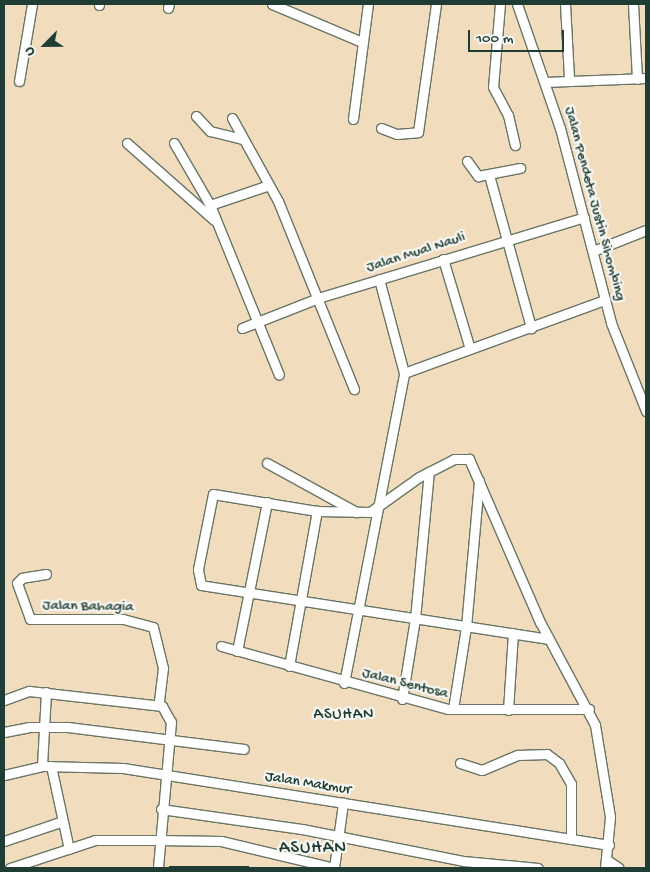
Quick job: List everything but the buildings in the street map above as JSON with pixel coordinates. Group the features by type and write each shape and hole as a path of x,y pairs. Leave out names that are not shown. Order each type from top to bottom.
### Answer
{"street":[{"path":"19,81 32,4"},
{"path":"272,4 362,42"},
{"path":"353,120 368,4"},
{"path":"381,128 397,134 418,132 436,4"},
{"path":"504,4 499,4 493,87 508,115 515,145"},
{"name":"Jalan Pendeta Justin Sihombing","path":"517,4 545,82 584,217 605,300 646,411"},
{"path":"565,4 569,79"},
{"path":"545,82 569,79 642,79 633,4"},
{"path":"196,116 210,131 244,139"},
{"path":"232,118 269,185 318,298 354,389"},
{"path":"174,143 210,204 214,220 279,375"},
{"path":"127,144 214,220"},
{"path":"467,160 475,176 520,168"},
{"path":"489,175 505,240 531,328"},
{"path":"210,204 269,185"},
{"name":"Jalan Mual Nauli","path":"242,328 318,298 584,217"},
{"path":"593,251 646,230"},
{"path":"443,259 470,349"},
{"path":"344,682 374,510 404,373 379,279"},
{"path":"404,373 605,300"},
{"path":"549,639 201,585 198,569 212,494 317,511 356,512 374,510 429,472 463,457 472,463 549,639 589,709 609,802 609,845 606,864 619,868"},
{"path":"267,463 356,512"},
{"path":"402,699 415,619 429,472"},
{"path":"453,709 466,627 479,479"},
{"path":"237,651 267,502"},
{"path":"289,666 304,602 317,511"},
{"name":"Jalan Bahagia","path":"46,574 22,578 17,583 27,617 33,620 123,619 153,627 163,668 158,703"},
{"path":"508,710 513,633"},
{"name":"Jalan Sentosa","path":"220,646 402,699 453,709 589,709"},
{"path":"4,700 29,691 158,703 170,717 166,775 158,840 158,868"},
{"path":"46,692 44,728 47,766 69,849"},
{"path":"4,732 44,728 169,739 244,749"},
{"path":"460,763 482,770 518,755 547,754 559,763 572,784 572,839"},
{"name":"Jalan Makmur","path":"4,775 47,766 123,768 609,845"},
{"path":"10,868 95,840 158,840 221,841 334,868 343,803"},
{"path":"161,809 338,836 463,861 538,868"},
{"path":"4,841 63,822"}],"railway":[{"path":"169,868 249,868"}],"district":[{"name":"ASUHAN","path":"344,716"},
{"name":"ASUHAN","path":"313,849"}]}
